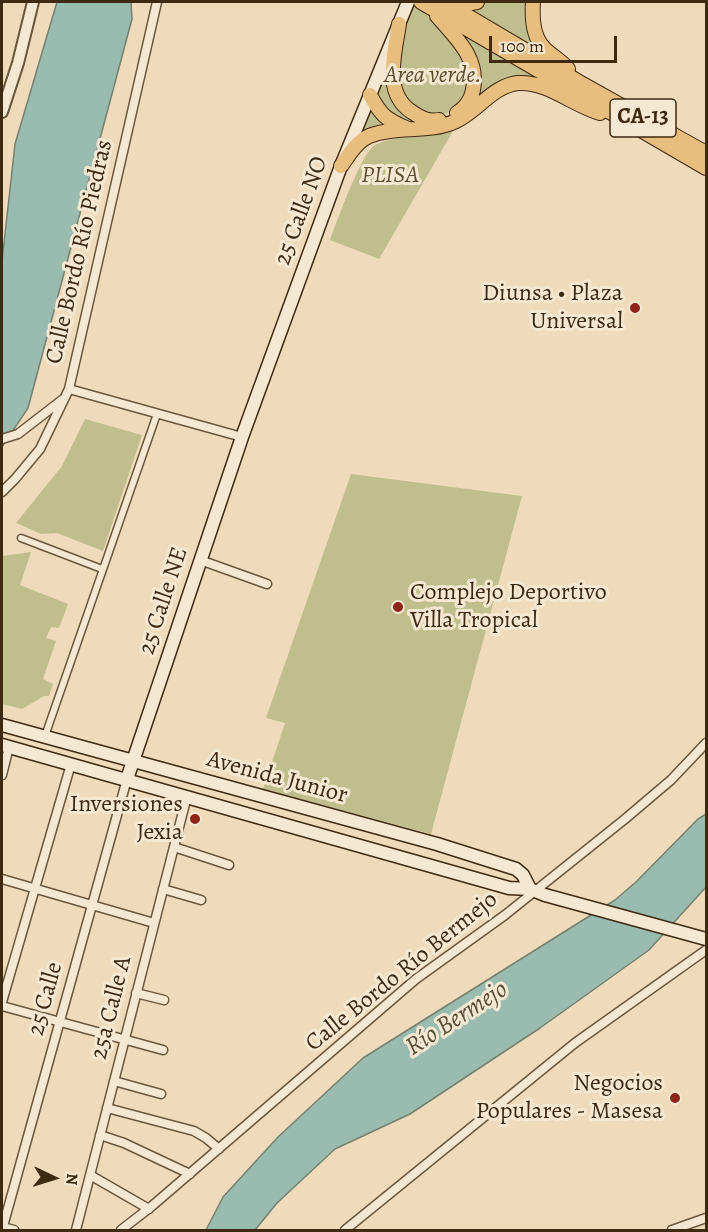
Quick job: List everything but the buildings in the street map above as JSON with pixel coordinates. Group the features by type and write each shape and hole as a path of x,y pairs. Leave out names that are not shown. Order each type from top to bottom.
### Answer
{"highway":[{"path":"445,2 477,2"},
{"name":"CA-13","path":"445,2 579,82 706,153"},
{"path":"533,2 535,32 542,46 566,65 579,82"},
{"path":"400,21 393,61 393,81 397,98 407,109 422,119 434,121 462,110 472,96 475,77 472,63 455,36 425,3"},
{"name":"CA-13","path":"425,3 706,168"},
{"path":"341,166 357,144 370,136 406,128 430,128 455,121 491,94 507,86 520,83 539,86 592,111 624,119"},
{"path":"370,95 387,120 406,128"}],"main road":[{"name":"25 Calle NO","path":"242,437 341,166 408,2"},
{"name":"25 Calle NE","path":"127,779 242,437"},
{"name":"Avenida Junior","path":"2,725 507,865 524,875 537,891"},
{"name":"Avenida Junior","path":"5,746 509,888 537,891 706,943"}],"street":[{"path":"2,112 18,63 33,2"},
{"path":"151,2 155,13"},
{"name":"Calle Bordo Río Piedras","path":"2,492 40,449 67,394 158,2"},
{"path":"2,439 18,434 67,394 158,414 242,437"},
{"path":"45,737 158,414"},
{"path":"21,538 102,569"},
{"path":"200,560 267,584"},
{"name":"Calle Bordo Río Bermejo","path":"121,1230 149,1209 416,979 537,891 652,795 706,743"},
{"path":"2,775 5,746"},
{"path":"71,764 2,1004 163,1050"},
{"name":"25 Calle","path":"2,1228 127,779"},
{"name":"25a Calle A","path":"76,1230 187,796"},
{"path":"174,847 229,865"},
{"path":"2,879 154,923"},
{"path":"163,889 201,900"},
{"path":"345,1230 575,1043 706,943"},
{"path":"136,993 164,1000"},
{"path":"114,1082 162,1094"},
{"path":"107,1108 194,1131 206,1137 219,1149"},
{"path":"100,1135 124,1143 190,1174"},
{"path":"90,1175 149,1209"},
{"path":"672,1230 706,1218"},
{"path":"2,1228 14,1230"}],"green space":[{"path":"489,2 529,2 528,13 555,61 465,7"},
{"name":"Area verde.","path":"414,6 441,28 455,46 472,77 462,101 454,110 447,113 429,116 401,97 398,71 399,50"},
{"path":"451,27 586,104 518,79 471,107 479,75"},
{"path":"390,60 393,94 433,124 399,122 388,114 375,97"},
{"path":"371,106 395,127 357,139"},
{"name":"PLISA","path":"453,131 379,259 330,240 356,174 375,145 402,137"},
{"path":"85,419 142,435 103,551 57,533 41,534 16,523 62,466"},
{"name":"Complejo Deportivo Villa Tropical","path":"351,474 522,496 431,834 263,789 285,723 266,718"},
{"path":"31,552 20,585 68,604 59,628 51,627 46,638 56,641 43,679 53,684 49,696 44,696 22,709 2,704 2,556"}],"water":[{"path":"57,2 131,2 132,19 28,408 2,447 2,261 15,144"},
{"name":"Río Bermejo","path":"706,814 706,887 649,950 540,1028 410,1114 335,1149 277,1203 255,1230 206,1230 223,1197 278,1137 363,1058 615,900 698,819"}],"place":[{"name":"Diunsa • Plaza Universal","path":"635,308"},
{"name":"Complejo Deportivo Villa Tropical","path":"398,607"},
{"name":"Inversiones Jexia","path":"195,819"},
{"name":"Negocios Populares - Masesa","path":"675,1098"}]}
